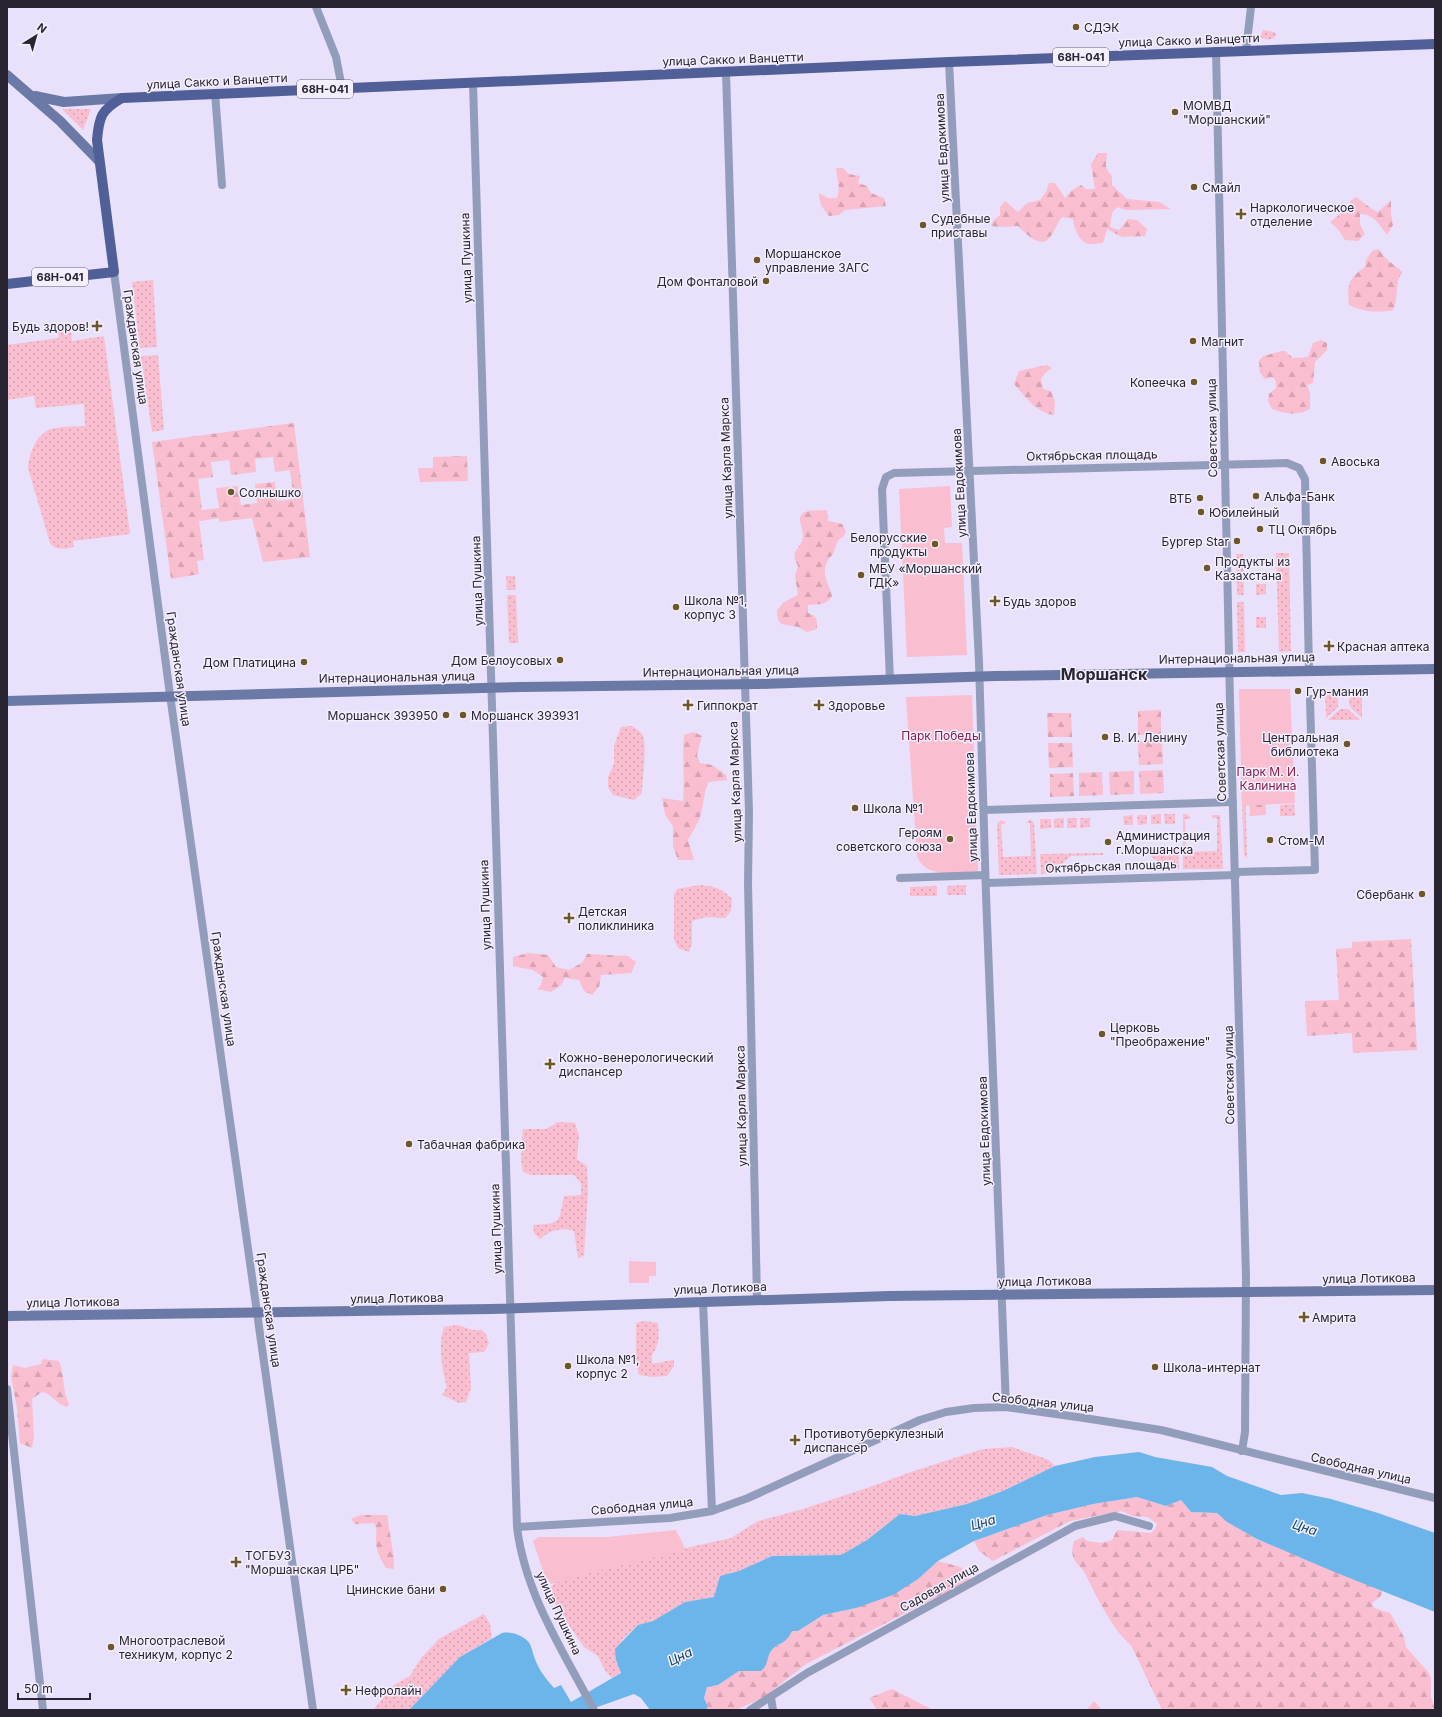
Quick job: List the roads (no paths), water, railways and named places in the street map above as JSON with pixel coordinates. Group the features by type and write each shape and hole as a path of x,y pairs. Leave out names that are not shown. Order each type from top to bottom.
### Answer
{"main road":[{"name":"улица Сакко и Ванцетти","path":"122,98 1216,51 1435,44"},
{"path":"114,272 97,140 100,118 104,110 122,98"},
{"name":"68Н-041","path":"7,284 114,272"}],"street":[{"path":"316,7 336,57 342,88"},
{"path":"1246,50 1252,7"},
{"name":"Советская улица","path":"1216,51 1246,1292 1245,1432 1242,1451"},
{"name":"улица Евдокимова","path":"949,62 971,471 980,677 1006,1408"},
{"name":"улица Карла Маркса","path":"726,72 749,812 748,883 757,1299"},
{"path":"7,75 33,96 99,162"},
{"name":"улица Пушкина","path":"473,83 517,1527 520,1551 531,1585 548,1623 594,1710"},
{"path":"215,93 222,185"},
{"name":"улица Сакко и Ванцетти","path":"33,96 64,102 122,98"},
{"name":"Гражданская улица","path":"114,272 170,695 313,1710"},
{"name":"Октябрьская площадь","path":"890,680 882,489 886,477 894,473 1225,464 1287,463 1299,468 1305,479 1309,670"},
{"name":"Интернациональная улица","path":"7,701 170,695 744,684 1230,671 1435,668"},
{"name":"Октябрьская площадь","path":"900,878 986,879 1236,874 1314,870 1310,699"},
{"path":"984,810 1234,802"},
{"name":"улица Лотикова","path":"7,1316 510,1308 757,1299 1435,1290"},
{"path":"703,1302 712,1511"},
{"path":"7,1389 43,1710"},
{"name":"Свободная улица","path":"517,1527 670,1518 712,1511 748,1498 920,1420 946,1412 974,1408 1006,1408 1161,1430 1435,1498"},
{"name":"Садовая улица","path":"750,1710 807,1673 1075,1526 1114,1516 1149,1526"},
{"path":"770,1698 773,1710"}],"water":[{"name":"Цна","path":"1139,1452 1155,1457 1212,1467 1227,1476 1281,1495 1302,1493 1331,1499 1378,1513 1435,1533 1435,1612 1257,1539 1227,1522 1217,1513 1191,1512 1181,1500 1166,1506 1137,1497 1093,1504 1047,1515 974,1541 938,1561 918,1579 893,1595 856,1608 823,1615 798,1631 792,1631 787,1639 771,1651 765,1666 761,1671 739,1671 718,1685 707,1687 704,1698 708,1707 706,1710 650,1710 641,1698 634,1694 589,1710 409,1710 460,1657 502,1633 518,1635 528,1641 543,1674 554,1688 561,1685 571,1702 621,1673 616,1660 615,1649 638,1625 653,1621 685,1602 714,1597 720,1576 739,1571 772,1556 841,1555 867,1540 900,1514 915,1516 967,1504 1003,1491 1055,1466 1095,1457"}],"place":[{"name":"СДЭК","path":"1076,27"},
{"name":"МОМВД \"Моршанский\"","path":"1175,112"},
{"name":"Смайл","path":"1194,187"},
{"name":"Наркологическое отделение","path":"1241,214"},
{"name":"Судебные приставы","path":"923,225"},
{"name":"Моршанское управление ЗАГС","path":"757,260"},
{"name":"Дом Фонталовой","path":"766,281"},
{"name":"Будь здоров!","path":"97,326"},
{"name":"Магнит","path":"1193,341"},
{"name":"Копеечка","path":"1194,382"},
{"name":"Авоська","path":"1323,461"},
{"name":"Солнышко","path":"231,492"},
{"name":"Альфа-Банк","path":"1256,496"},
{"name":"ВТБ","path":"1200,498"},
{"name":"Юбилейный","path":"1201,512"},
{"name":"ТЦ Октябрь","path":"1260,529"},
{"name":"Бургер Star","path":"1237,541"},
{"name":"Белорусские продукты","path":"935,544"},
{"name":"Продукты из Казахстана","path":"1207,568"},
{"name":"МБУ «Моршанский ГДК»","path":"861,575"},
{"name":"Будь здоров","path":"995,601"},
{"name":"Школа №1, корпус 3","path":"676,607"},
{"name":"Красная аптека","path":"1329,646"},
{"name":"Дом Белоусовых","path":"560,660"},
{"name":"Дом Платицина","path":"304,662"},
{"name":"Гур-мания","path":"1298,691"},
{"name":"Гиппократ","path":"688,705"},
{"name":"Здоровье","path":"819,705"},
{"name":"Моршанск 393950","path":"446,715"},
{"name":"Моршанск 393931","path":"463,715"},
{"name":"В. И. Ленину","path":"1105,737"},
{"name":"Центральная библиотека","path":"1347,744"},
{"name":"Школа №1","path":"855,808"},
{"name":"Героям советского союза","path":"950,839"},
{"name":"Стом-М","path":"1270,840"},
{"name":"Администрация г.Моршанска","path":"1108,842"},
{"name":"Сбербанк","path":"1422,894"},
{"name":"Детская поликлиника","path":"569,918"},
{"name":"Церковь \"Преображение\"","path":"1102,1034"},
{"name":"Кожно-венерологический диспансер","path":"550,1064"},
{"name":"Табачная фабрика","path":"409,1144"},
{"name":"Амрита","path":"1304,1317"},
{"name":"Школа №1, корпус 2","path":"568,1366"},
{"name":"Школа-интернат","path":"1155,1367"},
{"name":"Противотуберкулезный диспансер","path":"795,1440"},
{"name":"ТОГБУЗ \"Моршанская ЦРБ\"","path":"236,1562"},
{"name":"Цнинские бани","path":"443,1589"},
{"name":"Многоотраслевой техникум, корпус 2","path":"111,1647"},
{"name":"Нефролайн","path":"346,1690"}],"district":[{"name":"Моршанск","path":"1104,674"}],"park label":[{"name":"Парк Победы","path":"941,735"},
{"name":"Парк М. И. Калинина","path":"1268,778"}]}
